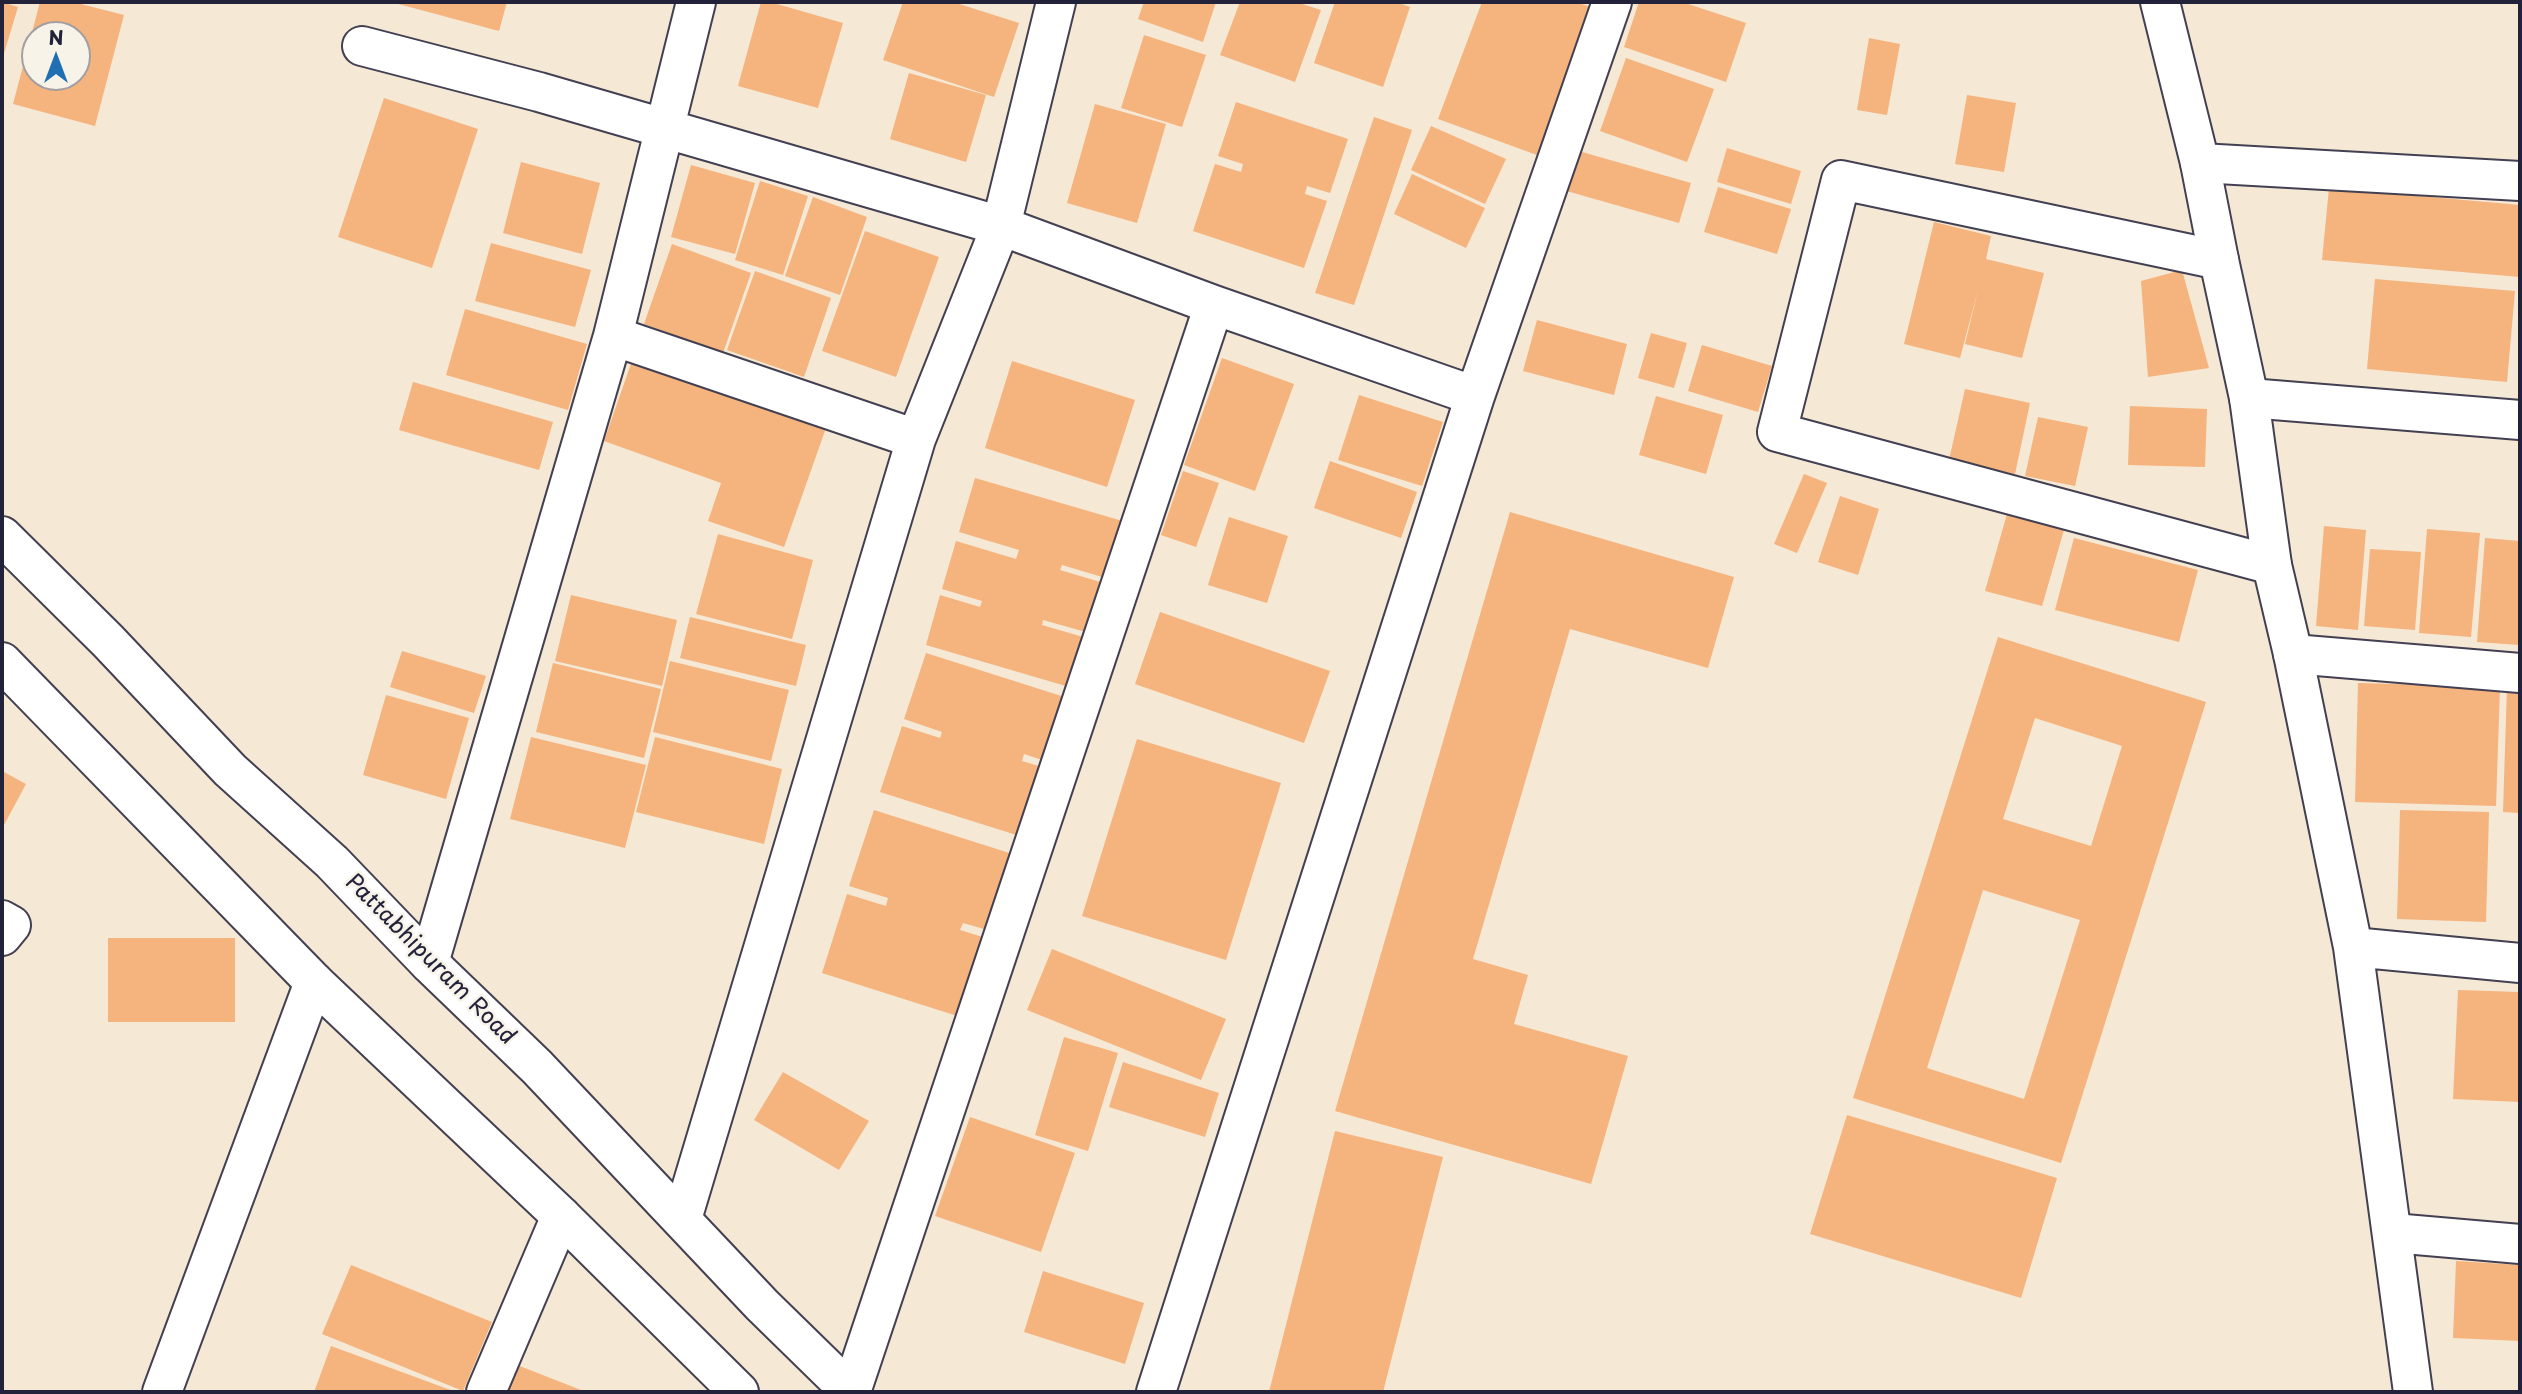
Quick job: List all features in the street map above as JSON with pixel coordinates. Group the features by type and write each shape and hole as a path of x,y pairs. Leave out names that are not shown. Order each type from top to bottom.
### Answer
{"street":[{"path":"429,963 613,336 696,2"},
{"path":"682,1219 916,439 1001,226 1056,2"},
{"path":"1156,1392 1475,396 1612,2"},
{"path":"2160,2 2200,163 2218,260 2249,398 2272,565 2353,947 2413,1392"},
{"path":"362,46 539,92 1001,226 1475,396"},
{"path":"2200,163 2520,181"},
{"path":"2218,260 1841,180 1777,432 2272,565"},
{"path":"851,1392 1214,304"},
{"path":"613,336 916,439"},
{"path":"2249,398 2520,420"},
{"name":"Pattabhipuram Road","path":"2,536 108,641 230,770 332,862 429,963 537,1067 762,1305 851,1392"},
{"path":"2293,654 2520,673"},
{"path":"2,662 314,982 561,1216 739,1392"},
{"path":"2,920 11,925 2,936"},
{"path":"2353,947 2520,963"},
{"path":"162,1392 314,982"},
{"path":"486,1392 561,1216"},
{"path":"2393,1233 2520,1244"}],"building":[{"path":"2,2 18,7 2,60"},
{"path":"40,2 73,2 124,15 95,126 13,104 21,74 21,91 91,91 91,21 35,21"},
{"path":"391,2 507,2 499,31"},
{"path":"761,2 770,2 843,23 818,108 738,86"},
{"path":"903,2 953,2 1019,23 994,97 883,60"},
{"path":"1144,2 1216,2 1203,42 1138,19"},
{"path":"1240,2 1296,2 1321,10 1295,82 1220,55"},
{"path":"1335,2 1396,2 1410,7 1383,87 1314,63"},
{"path":"1482,2 1575,2 1591,7 1537,155 1438,119"},
{"path":"1639,2 1682,2 1746,23 1726,82 1624,47"},
{"path":"1144,35 1206,55 1182,127 1121,108"},
{"path":"1869,38 1900,44 1887,115 1857,110"},
{"path":"1626,58 1714,89 1687,162 1600,131"},
{"path":"909,73 986,95 966,162 890,139"},
{"path":"1967,95 2016,103 2004,172 1955,164"},
{"path":"384,98 478,129 432,268 338,237"},
{"path":"1236,102 1348,139 1330,193 1307,186 1305,194 1327,201 1304,268 1193,231 1215,164 1241,172 1243,164 1218,156"},
{"path":"1095,104 1166,124 1137,223 1067,203"},
{"path":"1374,117 1412,130 1354,305 1315,293"},
{"path":"1431,126 1506,159 1485,204 1411,170"},
{"path":"1568,148 1691,183 1679,223 1556,188"},
{"path":"1727,148 1801,171 1791,204 1717,182"},
{"path":"521,162 600,183 582,254 503,233"},
{"path":"691,165 755,183 735,254 671,237"},
{"path":"1412,174 1485,208 1466,248 1394,214"},
{"path":"760,181 808,196 783,275 735,260"},
{"path":"1718,187 1791,209 1777,254 1704,232"},
{"path":"2329,188 2520,205 2520,277 2322,260"},
{"path":"813,197 867,217 840,295 785,276"},
{"path":"1934,222 1991,236 1986,259 2044,273 2022,358 1965,344 1978,290 1960,358 1904,344"},
{"path":"865,231 939,257 896,377 822,351"},
{"path":"491,243 591,270 575,327 475,301"},
{"path":"672,244 751,273 723,353 644,324"},
{"path":"2182,270 2209,368 2148,377 2141,281"},
{"path":"755,271 831,298 804,377 727,350"},
{"path":"2375,279 2515,291 2507,382 2367,369"},
{"path":"465,309 587,344 568,410 446,375"},
{"path":"1537,320 1627,344 1614,395 1523,371"},
{"path":"1651,333 1687,343 1674,388 1638,378"},
{"path":"1702,345 1772,366 1758,412 1688,391"},
{"path":"633,358 827,425 784,547 708,521 721,483 604,441"},
{"path":"1222,358 1294,384 1255,491 1184,465"},
{"path":"1012,361 1135,400 1107,487 985,448"},
{"path":"413,382 553,422 539,470 399,430"},
{"path":"1965,389 2030,403 2015,474 1949,460"},
{"path":"1359,395 1443,422 1422,486 1338,460"},
{"path":"1656,396 1723,415 1706,474 1639,455"},
{"path":"2130,406 2207,409 2205,467 2128,465"},
{"path":"2038,417 2088,427 2075,486 2025,476"},
{"path":"1330,461 1417,492 1401,538 1314,508"},
{"path":"1183,471 1219,483 1196,547 1161,535"},
{"path":"1804,474 1827,483 1797,553 1774,544"},
{"path":"975,478 1126,522 1109,579 1062,565 1060,570 1107,584 1093,634 1043,620 1042,625 1090,639 1076,689 926,645 940,595 980,607 982,601 942,589 956,541 1016,559 1019,550 959,532"},
{"path":"1840,496 1879,509 1858,575 1818,562"},
{"path":"2009,507 2066,523 2042,606 1985,591"},
{"path":"1510,512 1734,577 1708,668 1570,629 1473,959 1528,975 1514,1024 1628,1056 1591,1184 1335,1111"},
{"path":"1229,517 1288,536 1267,603 1208,585"},
{"path":"2324,526 2366,530 2358,630 2316,626"},
{"path":"2427,529 2480,533 2471,637 2419,633"},
{"path":"718,534 813,560 792,639 696,614"},
{"path":"2074,538 2198,570 2179,642 2055,610"},
{"path":"2485,538 2520,541 2520,645 2477,642"},
{"path":"2370,549 2421,552 2415,630 2364,626"},
{"path":"571,595 677,620 662,686 555,661"},
{"path":"1160,612 1330,671 1304,743 1135,684"},
{"path":"690,617 806,645 796,686 680,658"},
{"path":"1998,637 2206,702 2061,1163 1853,1098","holes":["2035,718 2122,746 2091,846 2003,819","1983,890 2080,920 2024,1099 1927,1068"]},
{"path":"402,651 486,676 474,713 390,687"},
{"path":"926,653 1074,700 1054,764 1024,754 1022,761 1052,770 1029,839 880,792 902,726 940,738 942,732 904,719"},
{"path":"670,661 789,690 771,761 653,732"},
{"path":"553,663 661,689 644,758 536,732"},
{"path":"2358,683 2500,687 2496,806 2355,802"},
{"path":"2507,686 2520,686 2520,813 2503,812"},
{"path":"386,695 469,718 446,799 363,775"},
{"path":"531,737 646,765 625,848 510,819"},
{"path":"655,737 782,769 764,844 636,812"},
{"path":"1137,739 1281,783 1226,960 1082,916"},
{"path":"2,771 26,784 4,825 2,823"},
{"path":"874,810 1025,858 1001,934 963,923 960,930 999,942 973,1021 822,973 847,894 886,906 888,898 849,886"},
{"path":"2400,810 2489,812 2486,922 2397,919"},
{"path":"108,938 235,938 235,1022 108,1022"},
{"path":"1052,949 1226,1019 1201,1080 1027,1010"},
{"path":"2458,990 2520,992 2520,1102 2453,1099"},
{"path":"1064,1037 1118,1053 1088,1151 1035,1135"},
{"path":"1123,1062 1219,1093 1205,1137 1109,1107"},
{"path":"783,1072 869,1121 839,1170 754,1120"},
{"path":"1847,1115 2057,1178 2021,1298 1810,1234"},
{"path":"970,1117 1075,1153 1041,1252 935,1216"},
{"path":"1335,1131 1443,1157 1383,1392 1269,1392"},
{"path":"2456,1261 2520,1265 2520,1341 2453,1338"},
{"path":"351,1265 492,1322 463,1391 322,1334"},
{"path":"1043,1271 1144,1303 1125,1364 1024,1332"},
{"path":"331,1346 456,1392 314,1392"},
{"path":"512,1363 586,1392 501,1392"}]}
